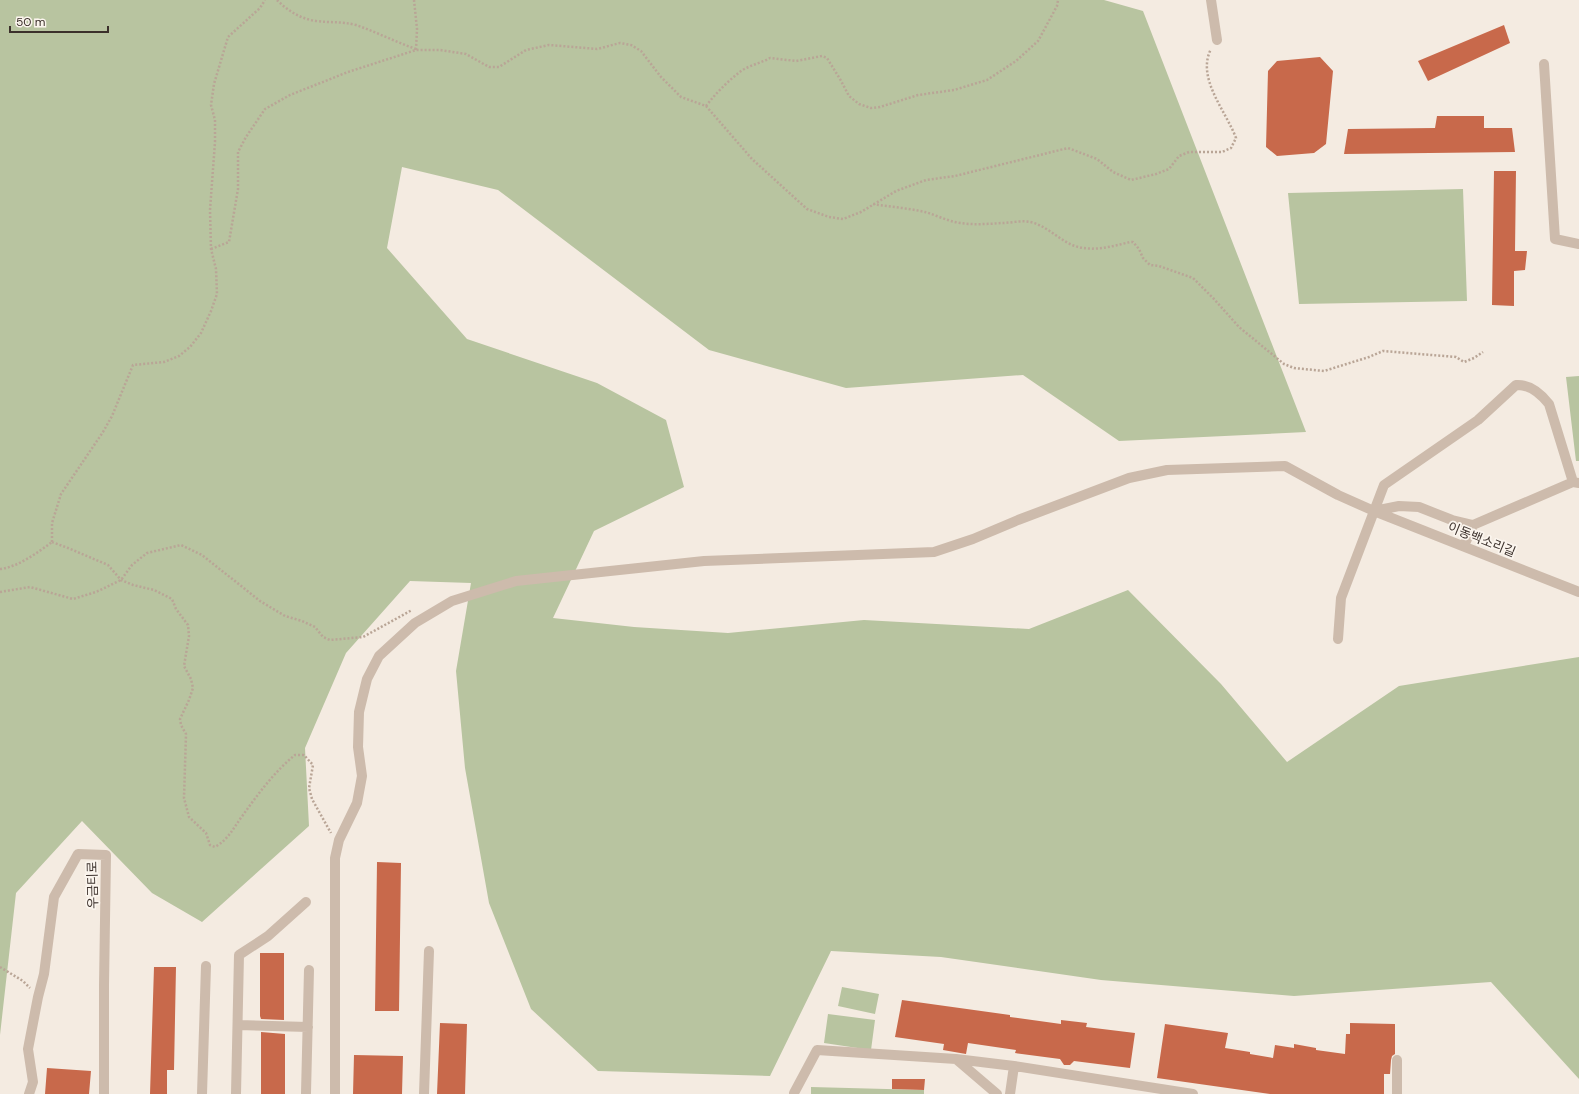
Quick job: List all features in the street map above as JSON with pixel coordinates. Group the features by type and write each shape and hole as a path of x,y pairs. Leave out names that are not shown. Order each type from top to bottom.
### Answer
{"street":[{"path":"1211,0 1217,40"},
{"path":"1544,64 1555,239 1579,244"},
{"path":"1338,639 1341,598 1374,511 1384,485 1478,420 1516,385 1524,384 1542,394 1549,404 1576,483 1474,525 1452,520 1419,507 1399,506 1374,511"},
{"name":"이동백소리길","path":"335,1094 335,858 339,840 357,803 362,776 358,747 359,712 367,679 379,656 415,623 452,601 516,581 704,561 934,552 972,539 1130,478 1167,470 1285,466 1338,495 1374,511 1579,592"},
{"path":"1464,546 1474,525"},
{"name":"우금티로","path":"29,1094 33,1082 28,1049 44,974 54,897 78,854 106,855 104,1094"},
{"path":"236,1094 240,955 268,936 306,902"},
{"path":"424,1094 429,951"},
{"path":"202,1094 206,966"},
{"path":"306,1093 309,970"},
{"path":"238,1025 308,1027"},
{"path":"794,1093 817,1050 956,1059 1014,1066 1193,1094"},
{"path":"956,1059 997,1094"},
{"path":"1397,1060 1397,1094"},
{"path":"1010,1094 1014,1066"}],"path":[{"path":"52,542 52,522 61,494 103,432 112,416 134,365 164,362 179,356 190,347 200,333 211,312 217,294 216,269 211,249 210,210 215,120 211,105 214,84 228,37 260,8 265,0"},
{"path":"277,0 295,14 315,21 341,21 416,50"},
{"path":"414,0 417,29 416,50"},
{"path":"706,106 716,93 742,70 770,58 796,61 822,56 827,58 840,79 848,96 858,104 871,108 880,107 918,95 954,90 987,80 1016,61 1038,41 1057,6 1058,0"},
{"path":"211,249 229,242 238,189 238,152 246,137 265,109 290,95 348,72 416,50 440,50 466,54 489,67 499,67 526,50 549,45 597,49 620,43 631,45 641,50 661,77 682,97 706,106 752,159 808,209 829,217 843,219 861,212 896,191 926,180 955,176 1068,148 1097,159 1113,172 1131,180 1156,174 1169,168 1180,156 1189,152 1222,152 1231,148 1236,138 1212,92 1208,77 1208,55 1213,44 1217,40"},
{"path":"873,204 926,212 959,223 990,224 1029,222 1043,227 1069,244 1082,248 1091,249 1133,242 1139,249 1145,262 1150,265 1159,266 1193,278 1239,327 1284,364 1294,368 1324,371 1369,357 1383,350 1456,357 1464,362 1483,352"},
{"path":"0,569 7,568 34,555 52,542"},
{"path":"52,542 108,565 121,580 133,585 154,590 172,599 176,609 188,625 189,636 184,666 191,679 193,688 180,719 186,734 184,798 189,817 206,833 210,845 215,847 227,838 243,815 285,763 295,755 304,755 313,765 308,788 312,799 331,835 339,840"},
{"path":"0,592 30,587 73,599 96,592 121,580 132,565 147,553 181,545 202,555 260,601 285,616 302,621 315,628 323,637 330,640 363,637 417,608"},
{"path":"0,967 24,981 38,997"}],"green space":[{"path":"0,0 1104,0 1143,11 1306,432 1119,441 1023,375 846,388 709,350 498,190 402,167 387,248 467,339 597,383 666,420 684,487 594,531 553,618 634,627 728,633 864,620 1029,629 1128,590 1221,684 1287,762 1399,686 1579,657 1579,1079 1491,982 1294,996 1101,980 941,957 831,951 770,1076 598,1071 531,1009 489,903 465,768 456,671 471,583 410,581 346,653 305,748 309,826 202,922 152,893 82,821 16,893 0,1035"},
{"path":"1463,189 1467,301 1299,304 1288,193"},
{"path":"1579,376 1579,461 1576,461 1566,377"},
{"path":"842,987 879,994 875,1014 838,1006"},
{"path":"828,1014 875,1020 871,1050 824,1043"},
{"path":"811,1087 924,1090 924,1094 811,1094"}],"building":[{"path":"1504,25 1510,43 1428,81 1418,61"},
{"path":"1320,57 1333,71 1326,144 1314,153 1277,156 1266,147 1268,71 1277,61"},
{"path":"1437,116 1484,116 1484,128 1512,128 1515,152 1344,154 1348,129 1435,128"},
{"path":"1494,171 1516,171 1515,251 1527,251 1525,270 1514,271 1514,306 1492,305"},
{"path":"377,862 401,863 399,1011 375,1011"},
{"path":"260,953 284,953 284,1020 261,1019"},
{"path":"154,967 176,967 174,1070 167,1070 167,1094 150,1094"},
{"path":"902,1000 1010,1015 1010,1017 1061,1024 1061,1020 1087,1023 1086,1027 1135,1033 1130,1068 1074,1061 1070,1065 1064,1065 1060,1059 1015,1053 1016,1050 968,1043 966,1054 943,1050 944,1044 895,1037"},
{"path":"440,1023 467,1024 465,1094 437,1094"},
{"path":"1350,1023 1395,1024 1395,1054 1392,1056 1391,1060 1390,1074 1384,1074 1384,1094 1270,1094 1157,1078 1165,1024 1228,1033 1225,1048 1273,1058 1275,1045 1294,1048 1294,1044 1316,1048 1316,1050 1345,1054 1346,1034 1350,1034"},
{"path":"261,1032 285,1034 285,1094 261,1094"},
{"path":"354,1055 403,1056 402,1094 353,1094"},
{"path":"47,1068 91,1071 89,1094 45,1094"},
{"path":"892,1079 925,1079 924,1090 892,1089"}]}
